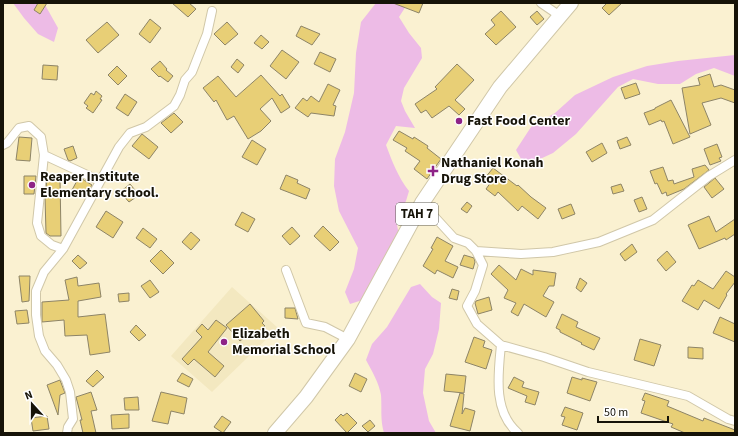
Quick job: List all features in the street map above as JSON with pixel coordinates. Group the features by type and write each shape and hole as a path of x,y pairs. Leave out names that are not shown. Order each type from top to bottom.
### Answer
{"highway":[{"name":"TAH 7","path":"275,433 306,397 348,340 422,204 500,87 571,3"}],"street":[{"path":"541,3 560,16"},
{"path":"67,433 68,427 73,419 70,392 63,375 45,351 39,336 36,315 36,291 44,272 63,249 106,168 119,147 130,134 146,127 174,106 180,95 185,80 192,72 206,34 212,11"},
{"path":"3,145 7,143 18,128 29,126 41,137 44,155 37,223 41,236 52,245 63,249"},
{"path":"44,155 100,181"},
{"path":"476,251 521,254 552,252 599,242 653,220 710,176 735,160"},
{"path":"422,204 454,238 468,242 476,251 483,265 475,292 467,306 477,324 501,345 544,357 588,372 688,396 728,419 735,421"},
{"path":"286,270 306,323 324,327 348,340"},
{"path":"501,345 498,397 510,426 518,433"}],"shaded area":[{"path":"13,3 44,3 58,28 54,42 38,34"},
{"path":"376,3 408,3 399,17 421,48 422,58 404,88 401,101 415,128 396,126 386,145 398,175 409,191 406,201 396,219 398,230 406,243 375,296 350,304 345,292 354,269 358,248 339,211 334,186 335,159 345,132 354,93 356,53 361,22"},
{"path":"735,55 735,76 714,68 696,74 680,84 658,84 633,79 618,87 576,134 553,153 525,166 516,150 531,127 555,113 575,95 613,77 647,66"},
{"path":"420,284 432,297 441,303 439,329 433,354 425,369 423,393 429,421 436,433 384,433 382,423 381,395 375,377 366,360 372,344 387,327 411,287"},
{"name":"Elizabeth Memorial School","path":"232,287 278,328 212,392 171,356"}],"building":[{"path":"38,3 47,3 40,14 34,10"},
{"path":"172,3 189,3 196,9 188,17"},
{"path":"393,3 423,3 419,13"},
{"path":"607,3 622,3 609,15 602,8"},
{"path":"501,11 516,27 496,45 485,34 495,25 491,20"},
{"path":"537,11 544,19 537,25 530,17"},
{"path":"150,19 161,28 150,43 139,34"},
{"path":"107,22 119,35 98,53 86,40"},
{"path":"227,22 238,34 225,45 214,34"},
{"path":"301,26 320,34 312,45 296,36"},
{"path":"261,35 269,42 262,49 254,43"},
{"path":"282,50 299,62 286,79 270,66"},
{"path":"320,52 336,59 330,72 314,64"},
{"path":"237,59 244,65 238,73 231,67"},
{"path":"160,61 167,69 166,70 173,76 168,82 160,76 159,77 151,69"},
{"path":"457,64 474,80 455,100 465,109 459,115 449,106 432,118 426,110 421,113 415,104 437,89 435,87"},
{"path":"43,65 58,66 57,80 42,79"},
{"path":"117,66 127,76 118,85 108,75"},
{"path":"710,74 714,87 721,85 735,90 735,103 721,98 702,103 711,125 690,134 682,88 700,85 698,78"},
{"path":"261,75 280,96 282,94 290,107 281,113 272,98 260,109 271,121 261,131 248,139 234,116 227,120 216,100 214,102 203,88 218,76 236,97"},
{"path":"636,83 640,94 625,99 621,88"},
{"path":"328,84 340,90 333,105 336,106 334,116 311,113 308,117 295,108 303,98 307,101 311,96 319,102"},
{"path":"96,91 102,96 100,99 102,100 93,113 86,108 88,106 84,103 91,93 94,95"},
{"path":"125,94 137,102 128,116 116,108"},
{"path":"671,100 690,137 673,144 664,121 662,122 661,120 649,125 644,113"},
{"path":"174,113 183,122 171,133 161,123"},
{"path":"399,131 413,139 414,137 428,146 427,148 441,159 427,179 414,169 420,161 405,151 407,148 393,140"},
{"path":"142,134 158,147 149,159 132,146"},
{"path":"19,137 32,138 30,161 16,160"},
{"path":"627,137 631,145 620,149 617,141"},
{"path":"252,140 266,149 257,165 242,157"},
{"path":"602,143 607,153 592,162 586,152"},
{"path":"717,144 722,157 719,158 721,161 710,165 704,149"},
{"path":"73,146 77,158 70,161 68,160 64,149"},
{"path":"705,165 709,170 684,189 667,196 666,192 662,194 657,183 655,184 650,171 663,167 668,181 673,180 674,184 694,177 692,169"},
{"path":"493,168 517,186 518,185 546,208 538,219 522,206 518,211 498,192 495,196 486,189 491,182 485,178"},
{"path":"286,175 298,180 297,183 310,189 306,199 280,189"},
{"name":"Reaper Institute Elementary school.","path":"24,176 36,176 34,194 24,194"},
{"path":"79,177 92,185 85,197 72,190"},
{"path":"60,178 61,236 50,236 46,233 45,197 47,179"},
{"path":"715,178 724,189 712,198 704,187"},
{"path":"130,184 139,195 129,202 120,192"},
{"path":"621,184 624,191 613,194 611,187"},
{"path":"642,197 647,209 639,212 634,200"},
{"path":"467,202 472,206 467,213 461,209"},
{"path":"571,204 575,214 562,219 558,209"},
{"path":"106,211 123,222 113,238 96,227"},
{"path":"242,212 255,219 248,232 235,225"},
{"path":"709,216 716,232 735,219 735,234 726,240 725,238 699,249 688,225"},
{"path":"323,226 339,242 330,251 314,236"},
{"path":"292,227 300,236 290,245 282,236"},
{"path":"143,228 157,239 150,248 136,238"},
{"path":"191,232 200,240 191,250 182,242"},
{"path":"437,237 453,246 445,261 458,267 453,278 437,270 435,274 423,266 433,249 431,248"},
{"path":"632,244 637,252 625,261 620,254"},
{"path":"161,250 174,263 163,274 150,261"},
{"path":"667,251 676,262 666,271 657,260"},
{"path":"78,255 87,263 80,269 72,261"},
{"path":"464,255 474,258 475,262 473,269 460,265"},
{"path":"499,265 516,280 521,269 533,275 533,270 556,273 554,286 549,286 543,296 554,302 546,317 524,304 518,316 511,312 516,303 504,298 508,290 491,274"},
{"path":"726,271 735,277 735,282 726,294 727,295 719,309 704,300 698,310 682,301 692,285 694,286 698,280 713,289"},
{"path":"19,276 30,276 29,301 22,302"},
{"path":"77,277 78,286 99,283 101,297 78,301 78,317 105,314 110,352 90,355 87,335 65,336 64,320 42,322 42,302 69,300 65,280"},
{"path":"580,278 587,283 581,292 576,288"},
{"path":"150,280 159,292 150,298 141,286"},
{"path":"452,289 459,291 457,300 449,298"},
{"path":"129,293 129,301 119,302 118,294"},
{"path":"489,297 492,310 478,314 475,303 476,301"},
{"path":"250,304 264,321 262,323 265,326 253,336 250,333 240,341 226,325"},
{"path":"285,308 295,308 298,319 285,318"},
{"path":"27,310 29,323 17,324 15,311"},
{"path":"562,314 578,322 576,327 600,338 594,350 560,332 560,330 556,328"},
{"path":"720,317 735,324 735,342 713,333"},
{"path":"216,320 227,328 208,352 224,366 215,377 194,359 188,365 182,359 202,337 196,331 202,324 208,330"},
{"path":"136,325 146,335 139,341 130,332"},
{"path":"474,337 485,341 483,347 492,350 486,369 465,362"},
{"path":"640,339 661,345 654,366 634,360"},
{"path":"688,347 703,348 703,359 688,358"},
{"path":"97,370 104,377 93,387 86,381"},
{"path":"182,373 193,379 189,387 177,381"},
{"path":"355,373 367,379 361,392 349,386"},
{"path":"446,374 466,376 464,393 444,391"},
{"path":"514,377 524,382 522,387 539,392 535,405 525,402 527,396 508,388"},
{"path":"572,377 597,382 590,401 567,393"},
{"path":"60,380 65,393 60,395 58,415 47,385"},
{"path":"91,392 97,410 91,411 96,433 83,433 80,420 82,420 76,397"},
{"path":"161,392 187,398 184,414 171,411 168,424 152,421"},
{"path":"460,393 464,394 462,414 465,408 475,411 470,431 450,426"},
{"path":"645,393 669,401 667,406 703,421 704,418 735,430 735,433 685,433 671,427 673,424 641,413 645,401 642,400"},
{"path":"138,397 139,410 125,410 124,398"},
{"path":"565,407 583,413 577,430 562,425 565,417 561,416"},
{"path":"347,413 357,423 347,433 335,420 341,414 343,416"},
{"path":"129,414 129,428 112,429 111,415"},
{"path":"47,416 49,429 33,431 31,418"},
{"path":"222,416 231,422 223,433 214,427"},
{"path":"370,420 375,426 368,432 362,426"}],"place":[{"name":"Fast Food Center","path":"459,121"},
{"name":"Nathaniel Konah Drug Store","path":"433,171"},
{"name":"Reaper Institute Elementary school.","path":"32,185"},
{"name":"Elizabeth Memorial School","path":"224,342"}]}
